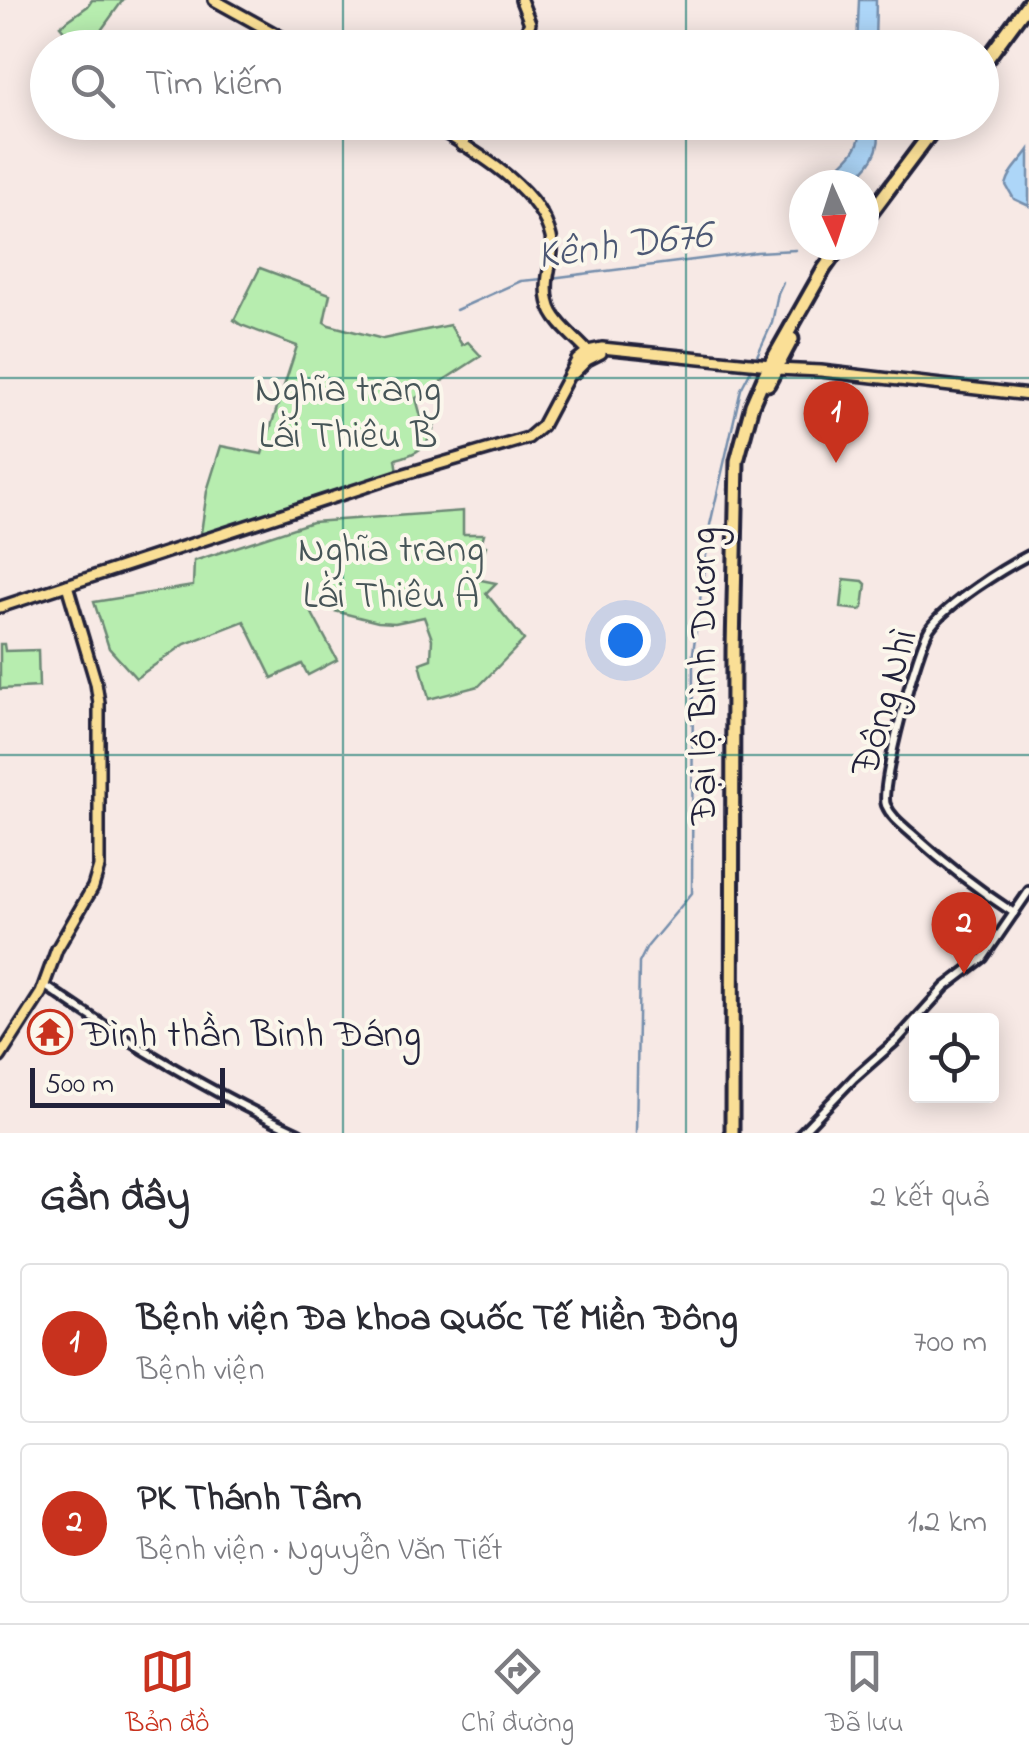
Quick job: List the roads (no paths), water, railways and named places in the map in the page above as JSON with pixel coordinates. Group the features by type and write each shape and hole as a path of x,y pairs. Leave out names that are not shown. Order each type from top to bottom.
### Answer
{"highway":[{"path":"999,38 1024,4"},
{"path":"879,195 922,140"},
{"path":"879,199 889,183"},
{"name":"Đại lộ Bình Dương","path":"736,1133 737,461 765,366 814,298 836,260"}],"main road":[{"path":"214,0 268,30"},
{"path":"522,0 530,22 526,30"},
{"path":"456,140 530,196 550,233 547,303 552,314 590,354"},
{"path":"462,144 464,140"},
{"path":"0,609 533,435 577,360 611,348 1029,394"},
{"path":"0,1057 44,985 57,949 93,887 99,867 99,703 70,586"}],"street":[{"name":"Đông Nhì","path":"1014,913 946,866 890,813 884,800 910,688 931,627 982,583 1029,555"},
{"path":"801,1133 897,1040 945,987 983,958 1029,891"},
{"path":"44,985 132,1044 242,1107 298,1133"}],"water":[{"path":"859,0 876,0 875,30 858,30"},
{"path":"859,140 878,140 873,158 864,170 836,170 854,151"},
{"path":"1029,150 1029,206 1014,199 1006,185"}],"waterway":[{"name":"Kênh D676","path":"551,278 789,250"},
{"name":"Kênh D676","path":"456,310 521,281 543,279"},
{"path":"756,358 772,323 783,282"},
{"path":"636,1133 639,963 647,947 692,893 693,653 710,525 741,389 753,366"}],"place":[{"name":"Bệnh viện Đa khoa Quốc Tế Miền Đông","path":"836,463"},
{"name":"PK Thánh Tâm","path":"964,974"},
{"name":"Đình thần Bình Đáng","path":"50,1032"}],"park label":[{"name":"Nghĩa trang Lái Thiêu B","path":"348,410"},
{"name":"Nghĩa trang Lái Thiêu A","path":"391,570"}]}
